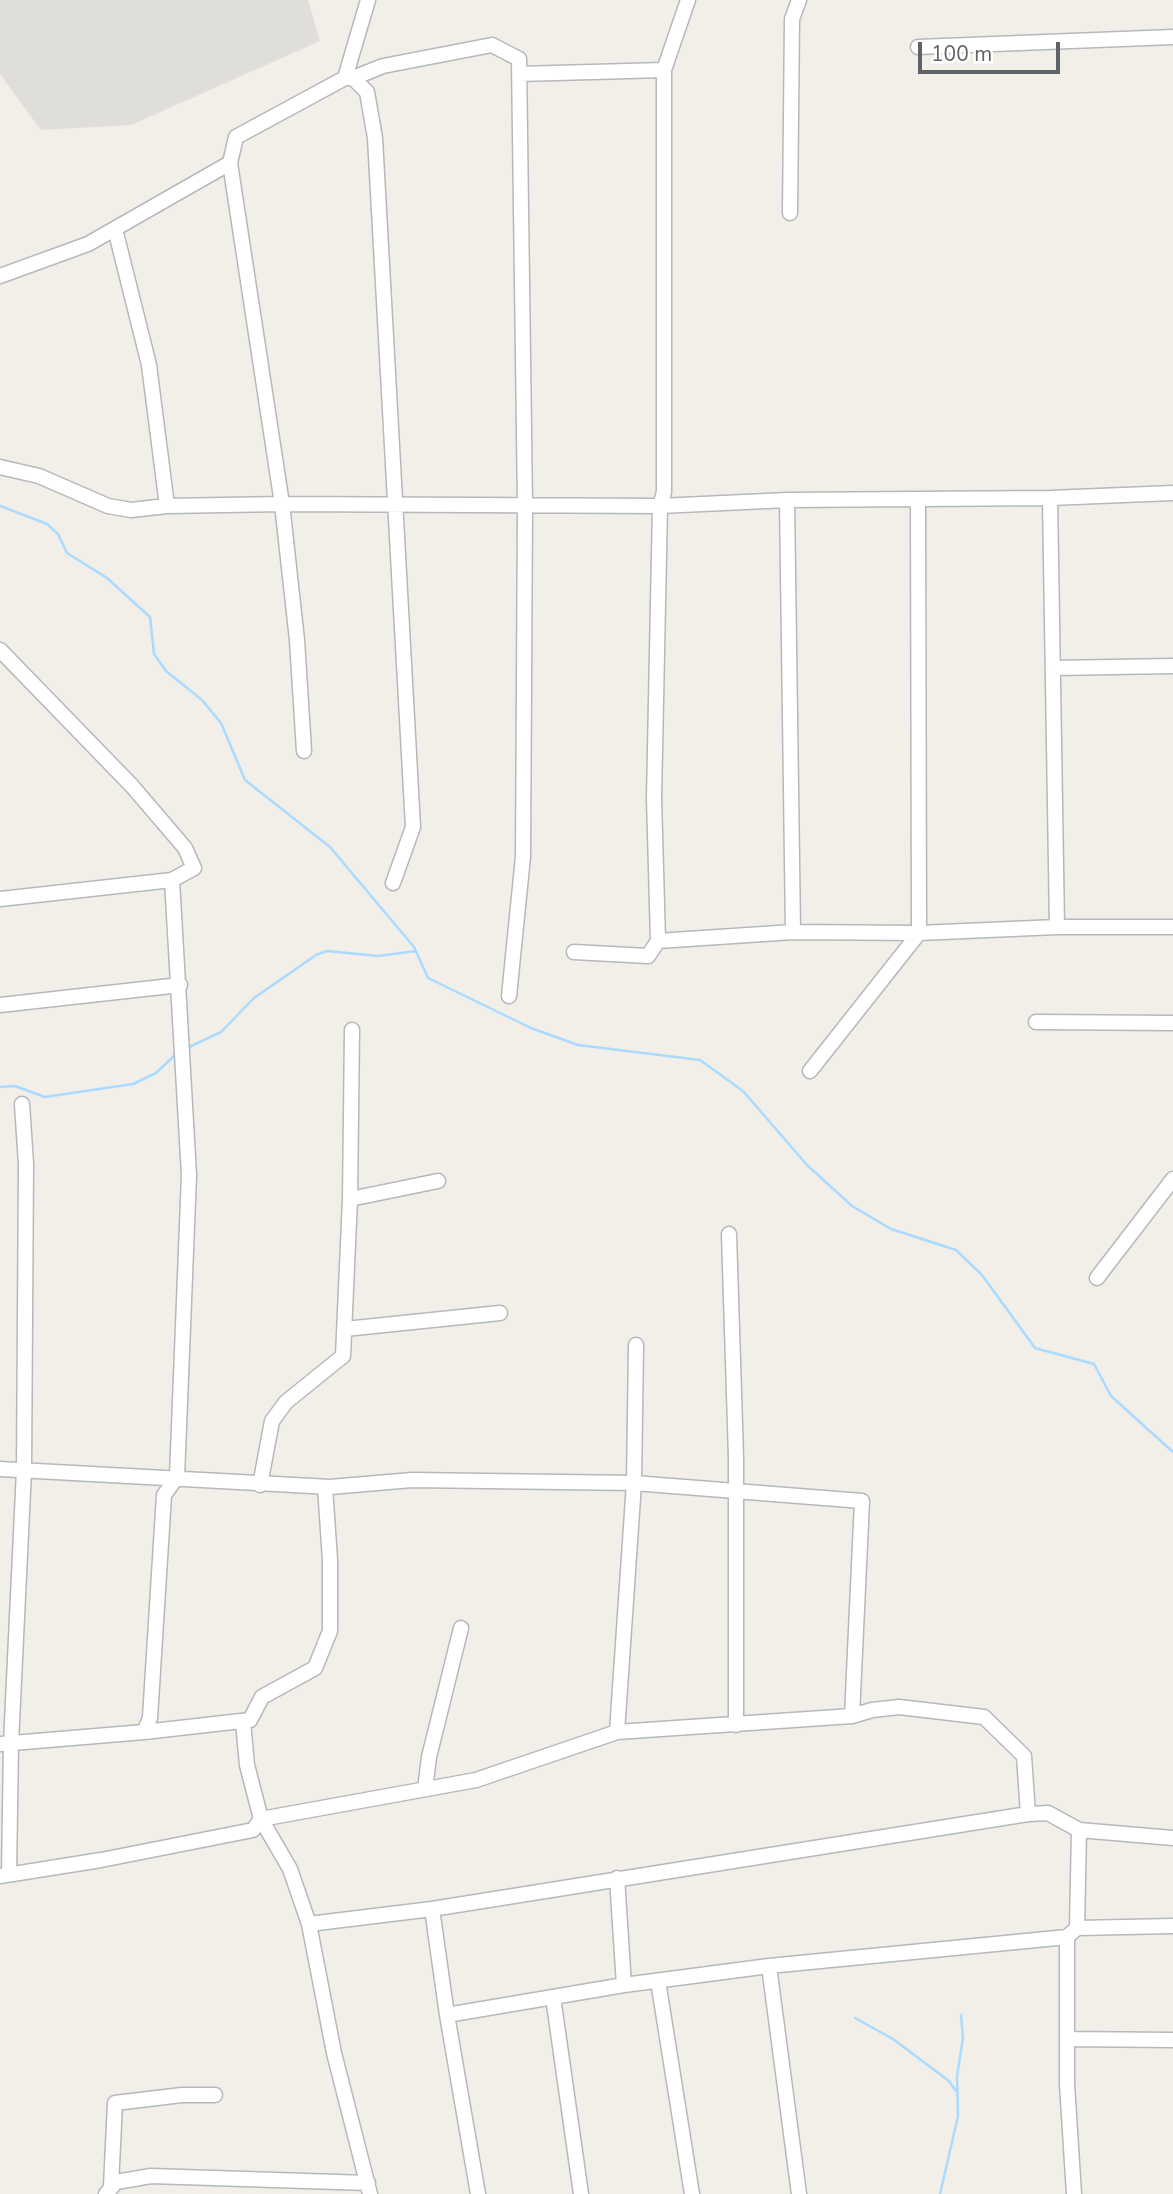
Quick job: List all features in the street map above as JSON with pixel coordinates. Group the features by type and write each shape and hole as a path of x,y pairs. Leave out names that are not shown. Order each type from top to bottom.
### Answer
{"street":[{"path":"349,78 368,0"},
{"path":"574,952 648,956 658,941 654,798 660,506 664,492 664,70 688,0"},
{"path":"790,213 792,19 799,0"},
{"path":"918,47 1173,37"},
{"path":"304,751 297,640 282,504 230,163 236,138 349,78 383,66 492,45 519,59 525,506 523,857 509,996"},
{"path":"519,74 664,70"},
{"path":"349,78 367,92 375,138 413,827 393,883"},
{"path":"0,276 62,254 115,229 230,163"},
{"path":"115,229 149,365 167,506"},
{"path":"0,467 39,476 108,506 131,510 167,506 282,504 660,506 787,500 1050,498 1173,493"},
{"path":"1050,498 1057,927"},
{"path":"787,500 793,932"},
{"path":"810,1071 919,933 918,500"},
{"path":"0,650 132,786 185,848 194,868 172,880 0,899"},
{"path":"1054,667 1173,666"},
{"path":"144,1732 150,1718 164,1495 177,1477 189,1175 172,880"},
{"path":"658,941 793,932 919,933 1057,927 1173,928"},
{"path":"0,1005 180,985"},
{"path":"1036,1022 1173,1023"},
{"path":"260,1485 272,1421 286,1402 343,1356 350,1199 352,1030"},
{"path":"22,1104 26,1164 24,1470 6,1744 4,1875 101,1860 253,1830 261,1819 476,1780 617,1732 852,1716 872,1710 899,1707 984,1717 1024,1756 1028,1814"},
{"path":"1097,1278 1173,1179"},
{"path":"350,1199 438,1181"},
{"path":"729,1234 736,1492 736,1725"},
{"path":"345,1329 500,1313"},
{"path":"617,1732 634,1483 635,1345"},
{"path":"0,1469 325,1487 412,1480 634,1483 862,1501 852,1716"},
{"path":"6,1744 243,1722 250,1720 262,1697 315,1668 330,1631 325,1487"},
{"path":"425,1789 429,1757 461,1628"},
{"path":"109,2190 123,2180 164,2175 369,2189 334,2053 309,1924 290,1869 261,1819 247,1765 243,1722"},
{"path":"309,1924 432,1909 1028,1814 1048,1813 1079,1830 1173,1838"},
{"path":"1074,2194 1067,2039 1079,1830"},
{"path":"617,1878 624,1985"},
{"path":"432,1909 478,2194"},
{"path":"447,2015 624,1985 769,1966 1072,1933 1173,1926"},
{"path":"769,1966 799,2194"},
{"path":"657,1981 692,2194"},
{"path":"553,1997 581,2194"},
{"path":"1067,2039 1173,2040"},
{"path":"109,2190 115,2103 182,2095 215,2095"}],"shaded area":[{"path":"0,0 308,0 320,41 131,125 41,130 0,74"}],"waterway":[{"path":"0,506 47,524 58,534 67,553 107,578 150,617 154,654 166,671 202,700 221,723 245,780 330,847 414,947 428,978 531,1028 578,1045 700,1060 743,1091 807,1165 852,1206 891,1229 956,1250 982,1275 1035,1348 1094,1364 1111,1396 1173,1452"},
{"path":"189,1047 221,1032 254,998 316,955 327,951 378,956 416,951"},
{"path":"0,1087 15,1086 45,1097 133,1084 156,1073 176,1054"},
{"path":"940,2194 958,2116 957,2076 963,2038 961,2015"},
{"path":"855,2018 893,2039 949,2081 956,2091"}]}
